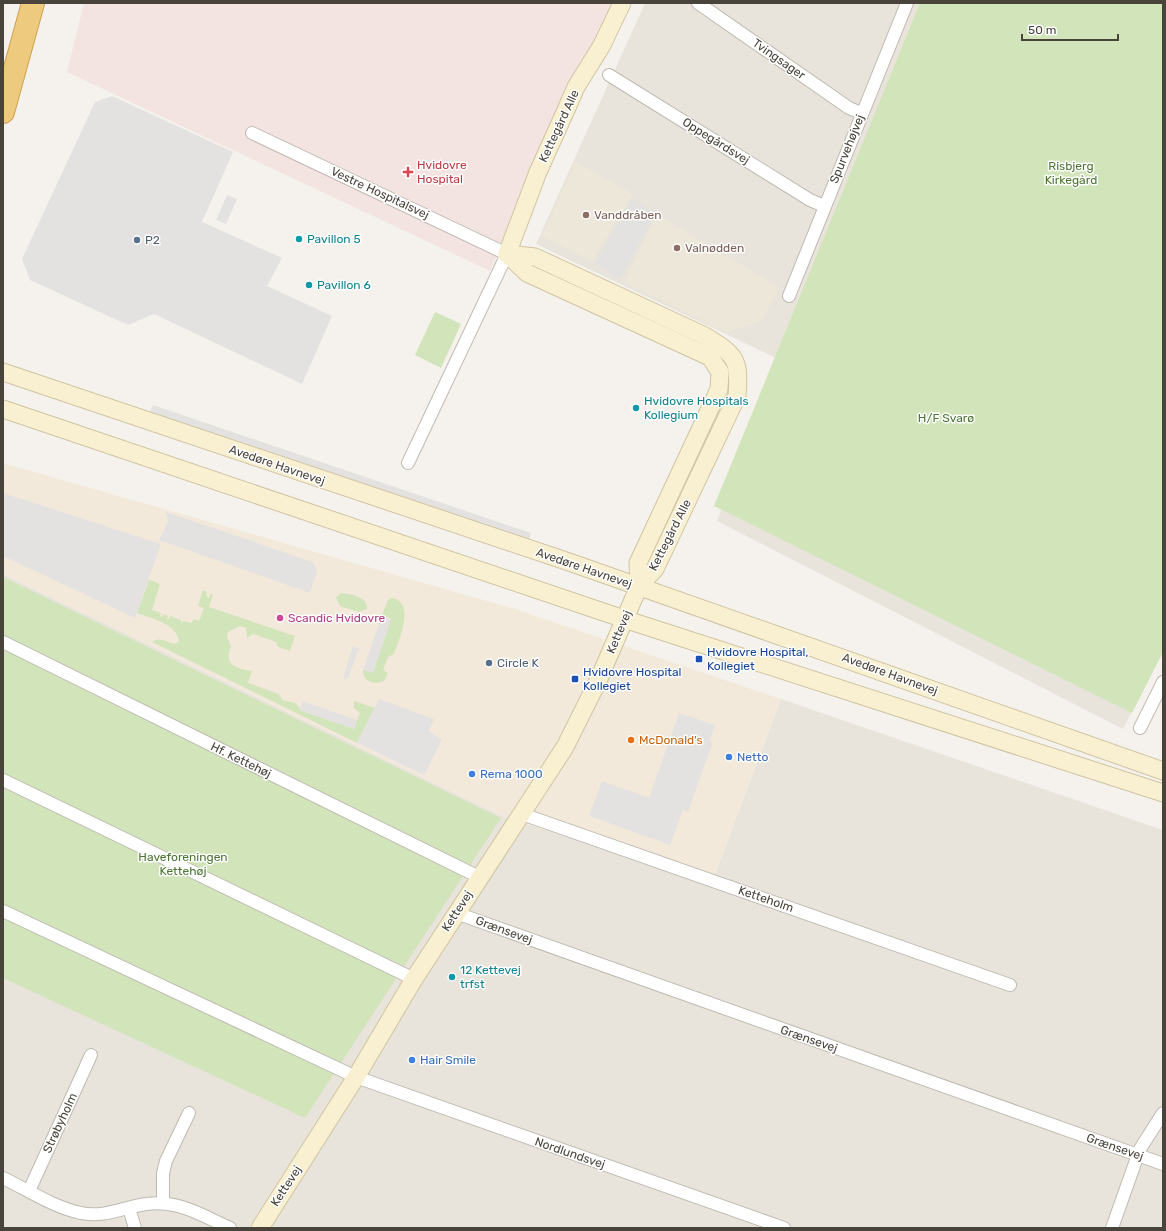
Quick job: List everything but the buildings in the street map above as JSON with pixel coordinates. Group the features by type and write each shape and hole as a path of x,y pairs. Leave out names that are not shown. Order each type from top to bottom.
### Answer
{"highway":[{"path":"3,112 33,3"}],"street":[{"name":"Kettegård Alle","path":"408,463 507,254 538,172 576,87 602,45 622,3"},
{"name":"Tvingsager","path":"698,3 849,108 861,113"},
{"name":"Spurvehøjvej","path":"789,296 806,258 824,206 861,113 907,3"},
{"name":"Oppegårdsvej","path":"609,75 810,200 824,206"},
{"name":"Vestre Hospitalsvej","path":"252,134 507,254"},
{"name":"Kettegård Alle","path":"507,254 535,257 705,336 728,350 736,363 739,375 736,396 655,569 639,586"},
{"name":"Avedøre Havnevej","path":"3,372 639,586 1163,771"},
{"path":"3,409 624,619 1163,793"},
{"name":"Kettevej","path":"260,1228 356,1077 414,979 565,747 598,681 639,586"},
{"name":"Hf. Kettehøj","path":"3,642 479,877"},
{"path":"1140,728 1163,682"},
{"path":"3,780 414,979"},
{"name":"Ketteholm","path":"522,814 1010,985"},
{"path":"3,911 356,1077"},
{"name":"Grænsevej","path":"456,913 1163,1164"},
{"name":"Strøbyholm","path":"29,1191 91,1055"},
{"name":"Nordlundsvej","path":"356,1077 784,1228"},
{"path":"163,1202 163,1173 166,1161 189,1113"},
{"path":"1112,1228 1137,1155 1163,1113"},
{"path":"3,1178 66,1208 81,1213 98,1215 146,1204 163,1202 186,1208 230,1228"},
{"path":"129,1208 135,1228"}],"shaded area":[{"name":"Hvidovre Hospital","path":"84,3 614,3 490,271 67,72"},
{"name":"H/F Svarø","path":"645,3 1028,3 1163,321 1163,652 1123,729 717,521 776,358 536,244"},
{"name":"P2","path":"112,96 233,152 202,222 282,258 267,286 332,316 302,384 154,314 128,325 30,280 22,259 95,102"},
{"name":"Vanddråben","path":"575,162 633,194 592,261 542,236"},
{"path":"227,195 237,199 226,224 216,220"},
{"path":"632,198 655,214 620,279 595,264"},
{"name":"Valnødden","path":"657,214 779,287 763,320 727,333 624,282"},
{"path":"153,405 531,533 529,540 150,412"},
{"path":"3,463 512,608 781,699 712,882 502,816 3,574"},
{"path":"3,493 161,544 135,618 3,556"},
{"path":"166,512 313,562 317,571 310,593 159,540 168,521"},
{"path":"3,574 502,816 712,882 781,699 1163,830 1163,1228 3,1228"},
{"path":"382,615 391,619 373,673 363,670"},
{"path":"353,646 359,648 348,679 343,678"},
{"path":"379,699 434,719 429,731 442,740 424,775 357,743"},
{"path":"303,701 357,720 354,729 299,710"},
{"path":"679,713 715,725 710,741 713,742 688,812 683,810 670,845 589,816 602,781 649,798"}],"green space":[{"name":"H/F Svarø","path":"920,3 1163,3 1163,652 1132,713 714,506"},
{"path":"435,312 461,324 441,368 415,355"},
{"name":"Haveforeningen Kettehøj","path":"3,577 501,818 305,1118 3,978"},
{"path":"149,580 160,584 152,610 161,613 160,616 162,617 163,614 168,616 167,619 169,619 170,616 181,620 182,624 183,621 192,623 194,619 199,621 204,608 198,606 203,590 207,592 206,596 209,598 211,593 213,594 209,607 295,636 290,651 278,647 276,642 253,634 247,638 246,628 240,626 228,632 227,637 231,646 229,652 230,662 241,669 252,671 248,683 279,694 282,700 295,703 300,710 354,729 360,713 354,708 354,701 375,708 357,743 152,642 160,639 175,644 179,641 174,630 169,626 137,613"},
{"path":"341,593 354,595 362,599 367,605 367,609 359,612 340,606 336,598"},
{"path":"392,598 399,601 403,607 404,623 394,654 388,657 383,670 388,673 385,680 374,683 365,677 363,670 373,672 391,619 382,615 388,600"}],"place":[{"name":"Hvidovre Hospital","path":"408,172"},
{"name":"Vanddråben","path":"586,215"},
{"name":"Pavillon 5","path":"299,239"},
{"name":"P2","path":"137,240"},
{"name":"Valnødden","path":"677,248"},
{"name":"Pavillon 6","path":"309,285"},
{"name":"Hvidovre Hospitals Kollegium","path":"636,408"},
{"name":"Scandic Hvidovre","path":"280,618"},
{"name":"Hvidovre Hospital, Kollegiet","path":"699,659"},
{"name":"Circle K","path":"489,663"},
{"name":"Hvidovre Hospital Kollegiet","path":"575,679"},
{"name":"McDonald's","path":"631,740"},
{"name":"Netto","path":"729,757"},
{"name":"Rema 1000","path":"472,774"},
{"name":"12 Kettevej trfst","path":"452,977"},
{"name":"Hair Smile","path":"412,1060"}],"park label":[{"name":"Risbjerg Kirkegård","path":"1071,173"}]}
